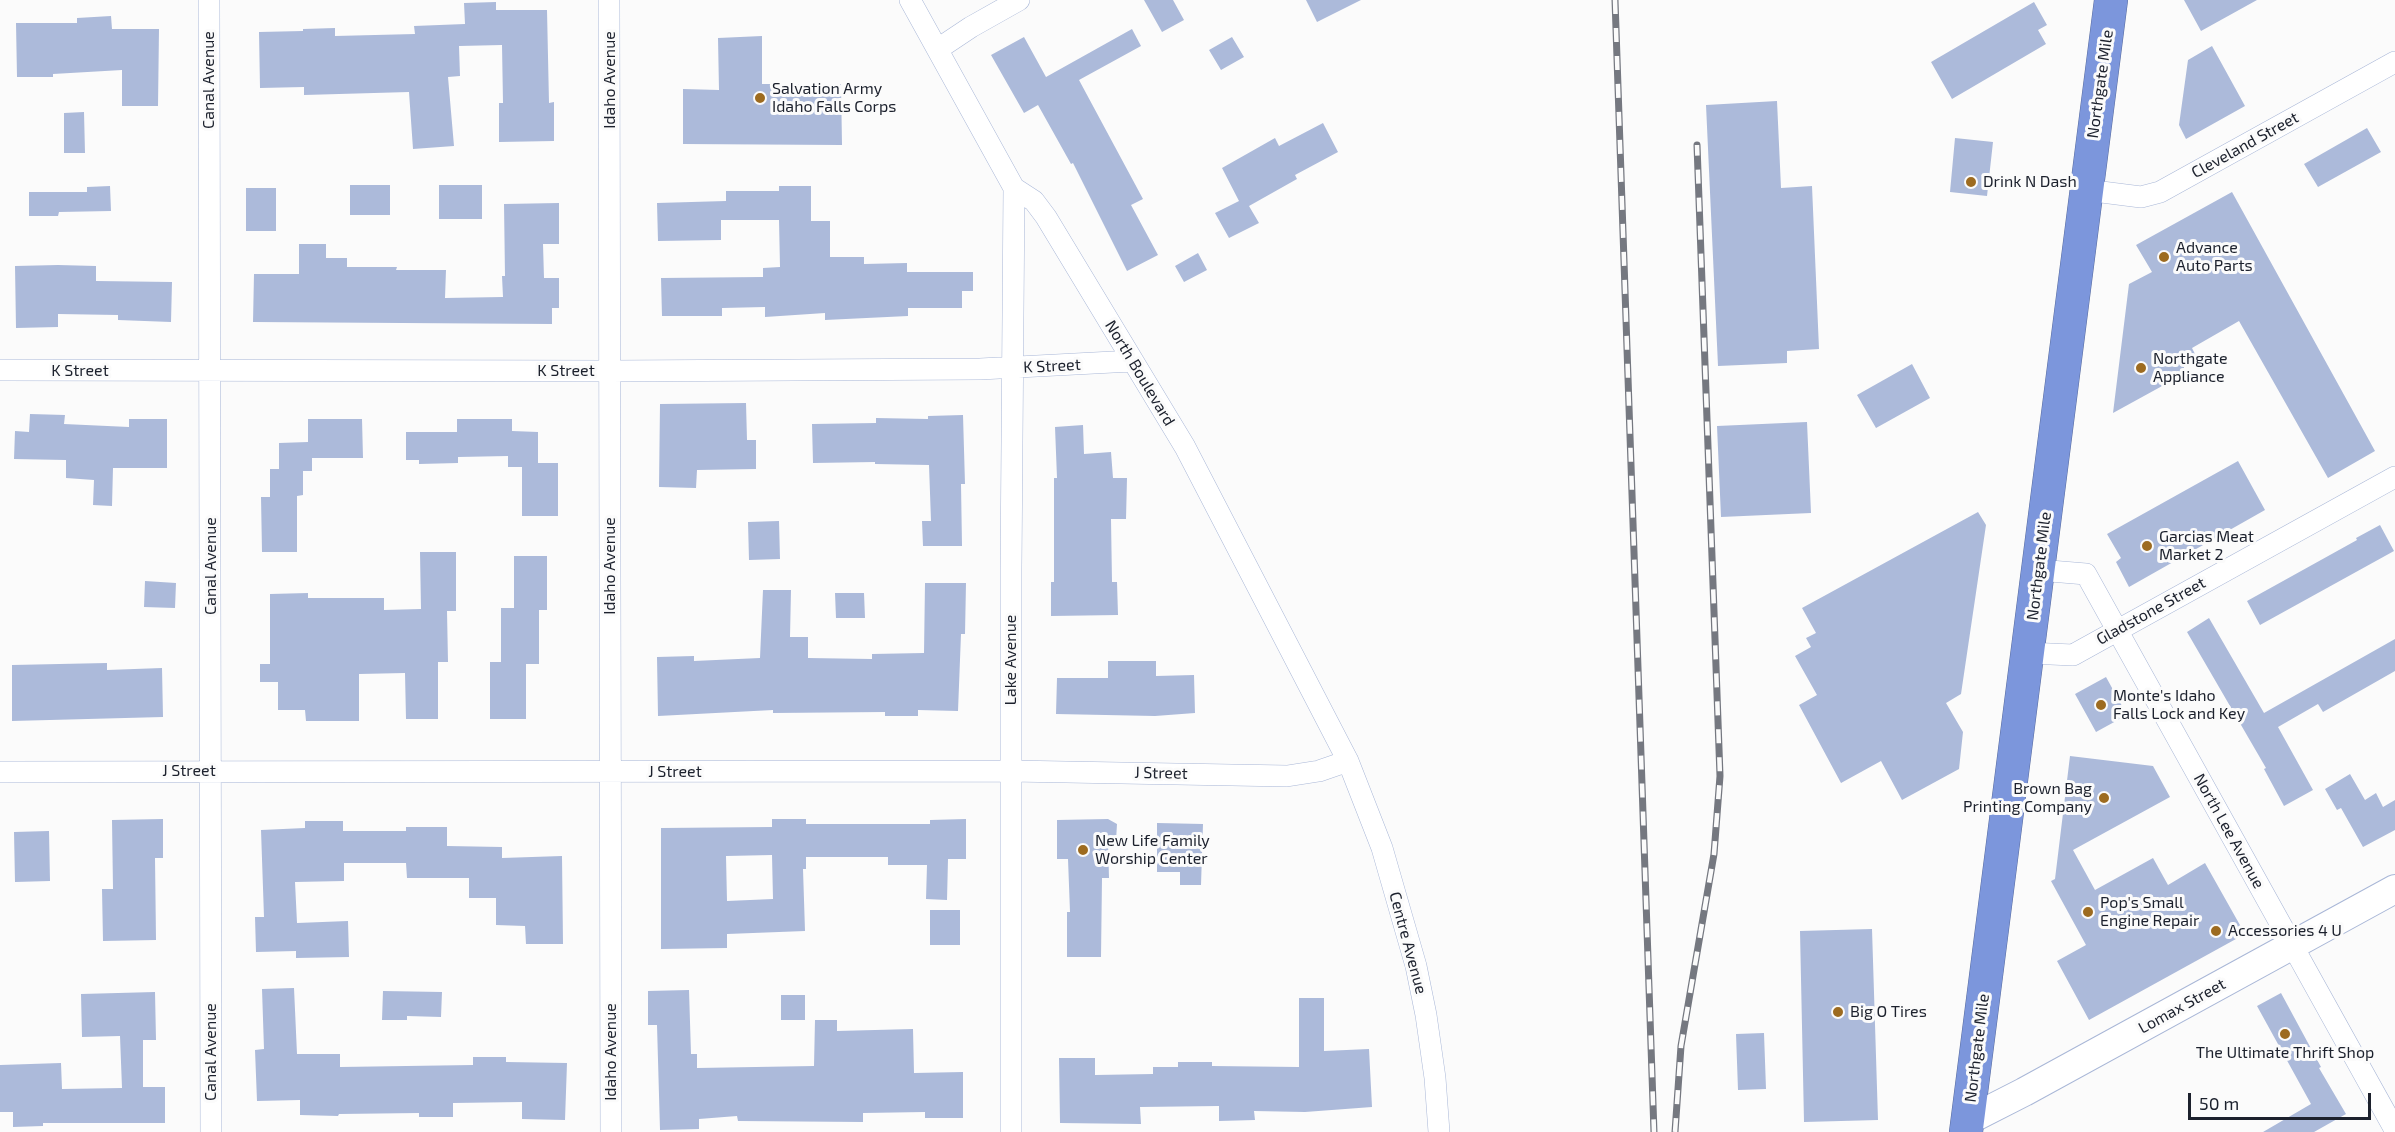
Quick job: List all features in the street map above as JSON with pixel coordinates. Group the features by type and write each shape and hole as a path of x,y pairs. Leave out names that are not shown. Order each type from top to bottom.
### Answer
{"highway":[{"name":"Northgate Mile","path":"1967,1126 2111,0"}],"main road":[{"name":"Lomax Street","path":"1967,1126 2024,1092 2395,889"}],"street":[{"name":"Canal Avenue","path":"209,0 211,1132"},
{"name":"Idaho Avenue","path":"609,0 611,1132"},
{"name":"North Boulevard","path":"910,0 1014,188 1034,201 1046,217 1185,447 1348,761"},
{"path":"938,49 1019,0"},
{"name":"Cleveland Street","path":"2086,190 2141,197 2160,192 2395,62"},
{"name":"Lake Avenue","path":"1011,1132 1014,188"},
{"name":"K Street","path":"0,370 610,371 1012,368 1132,361"},
{"name":"Gladstone Street","path":"2028,653 2073,655 2395,477"},
{"name":"North Lee Avenue","path":"2038,570 2086,574 2395,1130"},
{"name":"J Street","path":"0,772 1011,771 1287,776 1319,771 1348,761"},
{"name":"Centre Avenue","path":"1348,761 1382,848 1416,966 1431,1046 1439,1132"}],"building":[{"path":"1144,0 1173,0 1184,20 1162,32"},
{"path":"1306,0 1361,0 1317,22"},
{"path":"2184,0 2257,0 2201,31"},
{"path":"496,2 496,10 547,10 549,103 554,102 554,141 499,142 499,103 503,103 502,45 459,46 460,76 448,77 454,146 413,149 409,92 304,95 304,87 260,88 259,32 335,28 335,36 415,34 414,26 465,24 464,3"},
{"path":"2034,2 2047,25 2038,30 2046,44 1952,99 1931,62"},
{"path":"111,16 112,29 159,29 158,106 122,106 122,70 53,74 53,77 17,77 16,23 77,23 77,18"},
{"path":"1132,29 1141,46 1079,80 1143,199 1131,205 1158,255 1127,271 1073,163 1071,164 1038,105 1024,113 991,55 1024,37 1046,77"},
{"name":"Salvation Army Idaho Falls Corps","path":"762,36 762,84 841,84 842,145 683,144 683,89 719,90 718,38"},
{"path":"1232,37 1244,57 1221,70 1209,50"},
{"path":"2212,46 2245,106 2186,139 2179,125 2188,60"},
{"path":"1777,101 1781,188 1812,186 1819,349 1787,351 1787,363 1718,366 1706,105"},
{"path":"84,112 85,153 64,153 64,113"},
{"path":"1323,123 1338,152 1295,175 1297,179 1249,206 1259,223 1229,238 1215,213 1239,201 1222,168 1275,138 1279,146"},
{"path":"2367,128 2381,152 2318,187 2304,164"},
{"path":"1955,138 1993,142 1987,196 1950,192"},
{"path":"350,185 390,185 390,215 350,215"},
{"path":"439,185 482,185 482,219 439,219"},
{"path":"110,186 111,211 59,212 58,216 29,216 29,192 87,192 87,187"},
{"path":"779,186 811,186 811,221 830,221 830,257 864,257 864,264 907,263 907,272 973,272 973,291 962,291 962,308 908,308 908,316 825,320 825,313 765,317 765,307 722,308 722,316 662,316 661,278 763,277 763,268 780,267 779,220 721,220 721,240 658,241 657,203 726,201 726,191 779,191"},
{"path":"246,188 276,188 276,231 246,231"},
{"path":"2232,192 2375,451 2328,478 2239,321 2192,348 2197,358 2184,366 2184,374 2113,413 2129,284 2152,272 2136,245"},
{"path":"559,203 559,244 543,244 544,278 559,278 559,308 552,308 552,324 253,322 254,274 299,274 299,244 326,244 326,258 347,258 347,267 446,270 445,298 503,297 504,204"},
{"path":"1198,253 1207,270 1184,282 1175,266"},
{"path":"15,266 96,266 96,281 172,282 171,322 118,320 118,315 58,314 58,327 16,328"},
{"path":"1912,364 1930,398 1876,428 1857,395"},
{"path":"746,403 747,440 756,440 756,469 697,470 696,488 659,487 660,404"},
{"path":"30,414 65,415 64,424 129,427 129,419 167,419 167,468 113,468 112,506 93,505 94,480 66,478 66,460 14,459 15,431 29,432"},
{"path":"963,415 965,484 961,484 962,546 923,546 922,521 931,521 929,465 875,464 875,462 813,463 812,424 876,423 876,418 928,419 928,416"},
{"path":"308,419 362,419 363,458 312,458 312,471 303,471 303,495 297,496 297,552 262,552 261,497 270,497 270,469 279,469 279,443 308,442"},
{"path":"457,419 512,419 512,431 538,432 538,463 558,463 558,516 522,516 522,467 508,467 508,456 458,457 458,463 419,464 419,460 406,460 406,432 457,432"},
{"path":"1807,422 1811,513 1721,517 1717,426"},
{"path":"1083,425 1084,454 1111,452 1113,478 1127,478 1126,519 1111,519 1112,582 1117,582 1118,615 1051,616 1051,582 1054,582 1054,478 1057,478 1055,427"},
{"path":"2238,461 2265,510 2129,587 2116,562 2121,558 2107,534"},
{"path":"1978,512 1986,525 1961,694 1946,703 1963,732 1959,769 1902,800 1881,761 1841,783 1799,705 1817,695 1795,656 1811,647 1806,638 1816,633 1802,608"},
{"path":"779,521 780,559 749,560 748,522"},
{"path":"2380,525 2394,551 2260,625 2247,601"},
{"path":"420,552 456,552 456,611 447,611 448,662 438,662 438,719 406,719 405,673 359,674 359,721 306,721 305,710 278,710 278,682 260,682 260,664 270,664 270,594 308,593 308,598 384,598 384,610 421,609"},
{"path":"514,556 547,556 547,610 539,610 539,664 526,664 526,719 490,719 490,662 501,662 501,608 514,608"},
{"path":"145,581 176,583 175,608 144,607"},
{"path":"925,583 966,583 965,634 961,634 958,711 918,710 918,716 885,716 885,712 773,713 773,710 658,716 657,657 694,656 694,661 760,658 763,590 791,590 790,637 808,637 808,658 872,659 872,654 924,653"},
{"path":"835,593 864,593 865,618 836,618"},
{"path":"2209,618 2264,713 2395,639 2395,671 2323,712 2318,704 2278,727 2313,790 2284,806 2264,769 2266,768 2187,632"},
{"path":"1108,661 1156,661 1156,676 1194,675 1195,713 1155,716 1056,714 1057,678 1108,678"},
{"path":"107,663 107,670 162,668 163,717 12,721 12,665"},
{"path":"2106,677 2127,715 2096,732 2075,694"},
{"path":"2070,756 2153,766 2170,797 2073,850 2095,890 2153,858 2168,885 2205,863 2245,934 2089,1020 2057,961 2086,945 2051,881 2055,879"},
{"path":"2350,774 2365,800 2376,793 2383,807 2395,800 2395,830 2363,847 2341,808 2337,810 2325,789"},
{"path":"163,819 163,858 155,858 156,940 103,941 102,889 113,889 112,820"},
{"path":"772,819 806,819 806,824 930,824 930,820 966,819 966,859 948,859 947,900 926,899 927,865 888,865 888,857 806,857 806,869 803,869 805,931 727,934 727,948 661,949 661,828 772,827","holes":["772,855 773,899 727,901 726,856"]},
{"path":"1108,819 1117,824 1116,841 1108,841 1109,878 1102,878 1101,957 1067,957 1067,912 1070,912 1068,859 1057,859 1057,820"},
{"path":"305,821 343,821 343,831 406,831 406,827 447,827 447,846 502,847 502,858 562,856 563,944 526,944 525,926 496,925 496,898 469,898 469,878 407,878 406,863 344,863 344,881 295,882 297,923 348,921 349,957 296,958 296,951 256,952 255,917 264,917 261,830 305,828"},
{"path":"1157,823 1203,824 1201,885 1180,885 1180,872 1157,872"},
{"path":"49,831 50,881 15,882 14,832"},
{"path":"930,910 960,910 960,945 930,945"},
{"path":"1872,929 1878,1120 1804,1122 1800,931"},
{"path":"294,988 297,1054 340,1054 340,1067 473,1065 473,1057 506,1057 506,1062 567,1063 565,1120 522,1119 522,1102 453,1103 453,1117 419,1117 419,1113 300,1115 300,1100 257,1101 255,1050 264,1049 262,989"},
{"path":"689,990 691,1054 697,1054 697,1068 814,1066 815,1020 837,1020 837,1031 913,1029 914,1073 963,1072 963,1118 925,1118 925,1112 863,1113 863,1122 738,1121 737,1116 699,1119 699,1129 660,1130 657,1025 648,1025 648,991"},
{"path":"383,991 442,992 441,1017 407,1016 407,1020 382,1020"},
{"path":"155,992 156,1040 143,1040 143,1087 165,1087 165,1123 43,1123 43,1126 13,1127 13,1112 0,1112 0,1065 61,1063 62,1089 122,1088 120,1036 82,1037 81,994"},
{"path":"2281,993 2321,1067 2319,1068 2346,1114 2314,1132 2263,1132 2311,1104 2257,1006"},
{"path":"781,995 805,995 805,1020 781,1020"},
{"path":"1299,998 1324,998 1324,1051 1369,1049 1372,1107 1305,1112 1254,1111 1255,1120 1219,1121 1219,1106 1140,1107 1141,1124 1060,1123 1059,1058 1095,1058 1095,1075 1153,1074 1153,1067 1178,1067 1178,1062 1212,1062 1212,1066 1299,1067"},
{"path":"1764,1033 1766,1089 1738,1090 1736,1034"}],"railway":[{"path":"1615,0 1654,1132"},
{"path":"1675,1132 1681,1046 1714,854 1720,776 1697,145"}],"place":[{"name":"Salvation Army Idaho Falls Corps","path":"760,98"},
{"name":"Drink N Dash","path":"1971,182"},
{"name":"Advance Auto Parts","path":"2164,257"},
{"name":"Northgate Appliance","path":"2141,368"},
{"name":"Garcias Meat Market 2","path":"2147,546"},
{"name":"Monte's Idaho Falls Lock and Key","path":"2101,705"},
{"name":"Brown Bag Printing Company","path":"2104,798"},
{"name":"New Life Family Worship Center","path":"1083,850"},
{"name":"Pop's Small Engine Repair","path":"2088,912"},
{"name":"Accessories 4 U","path":"2216,931"},
{"name":"Big O Tires","path":"1838,1012"},
{"name":"The Ultimate Thrift Shop","path":"2285,1034"}]}
